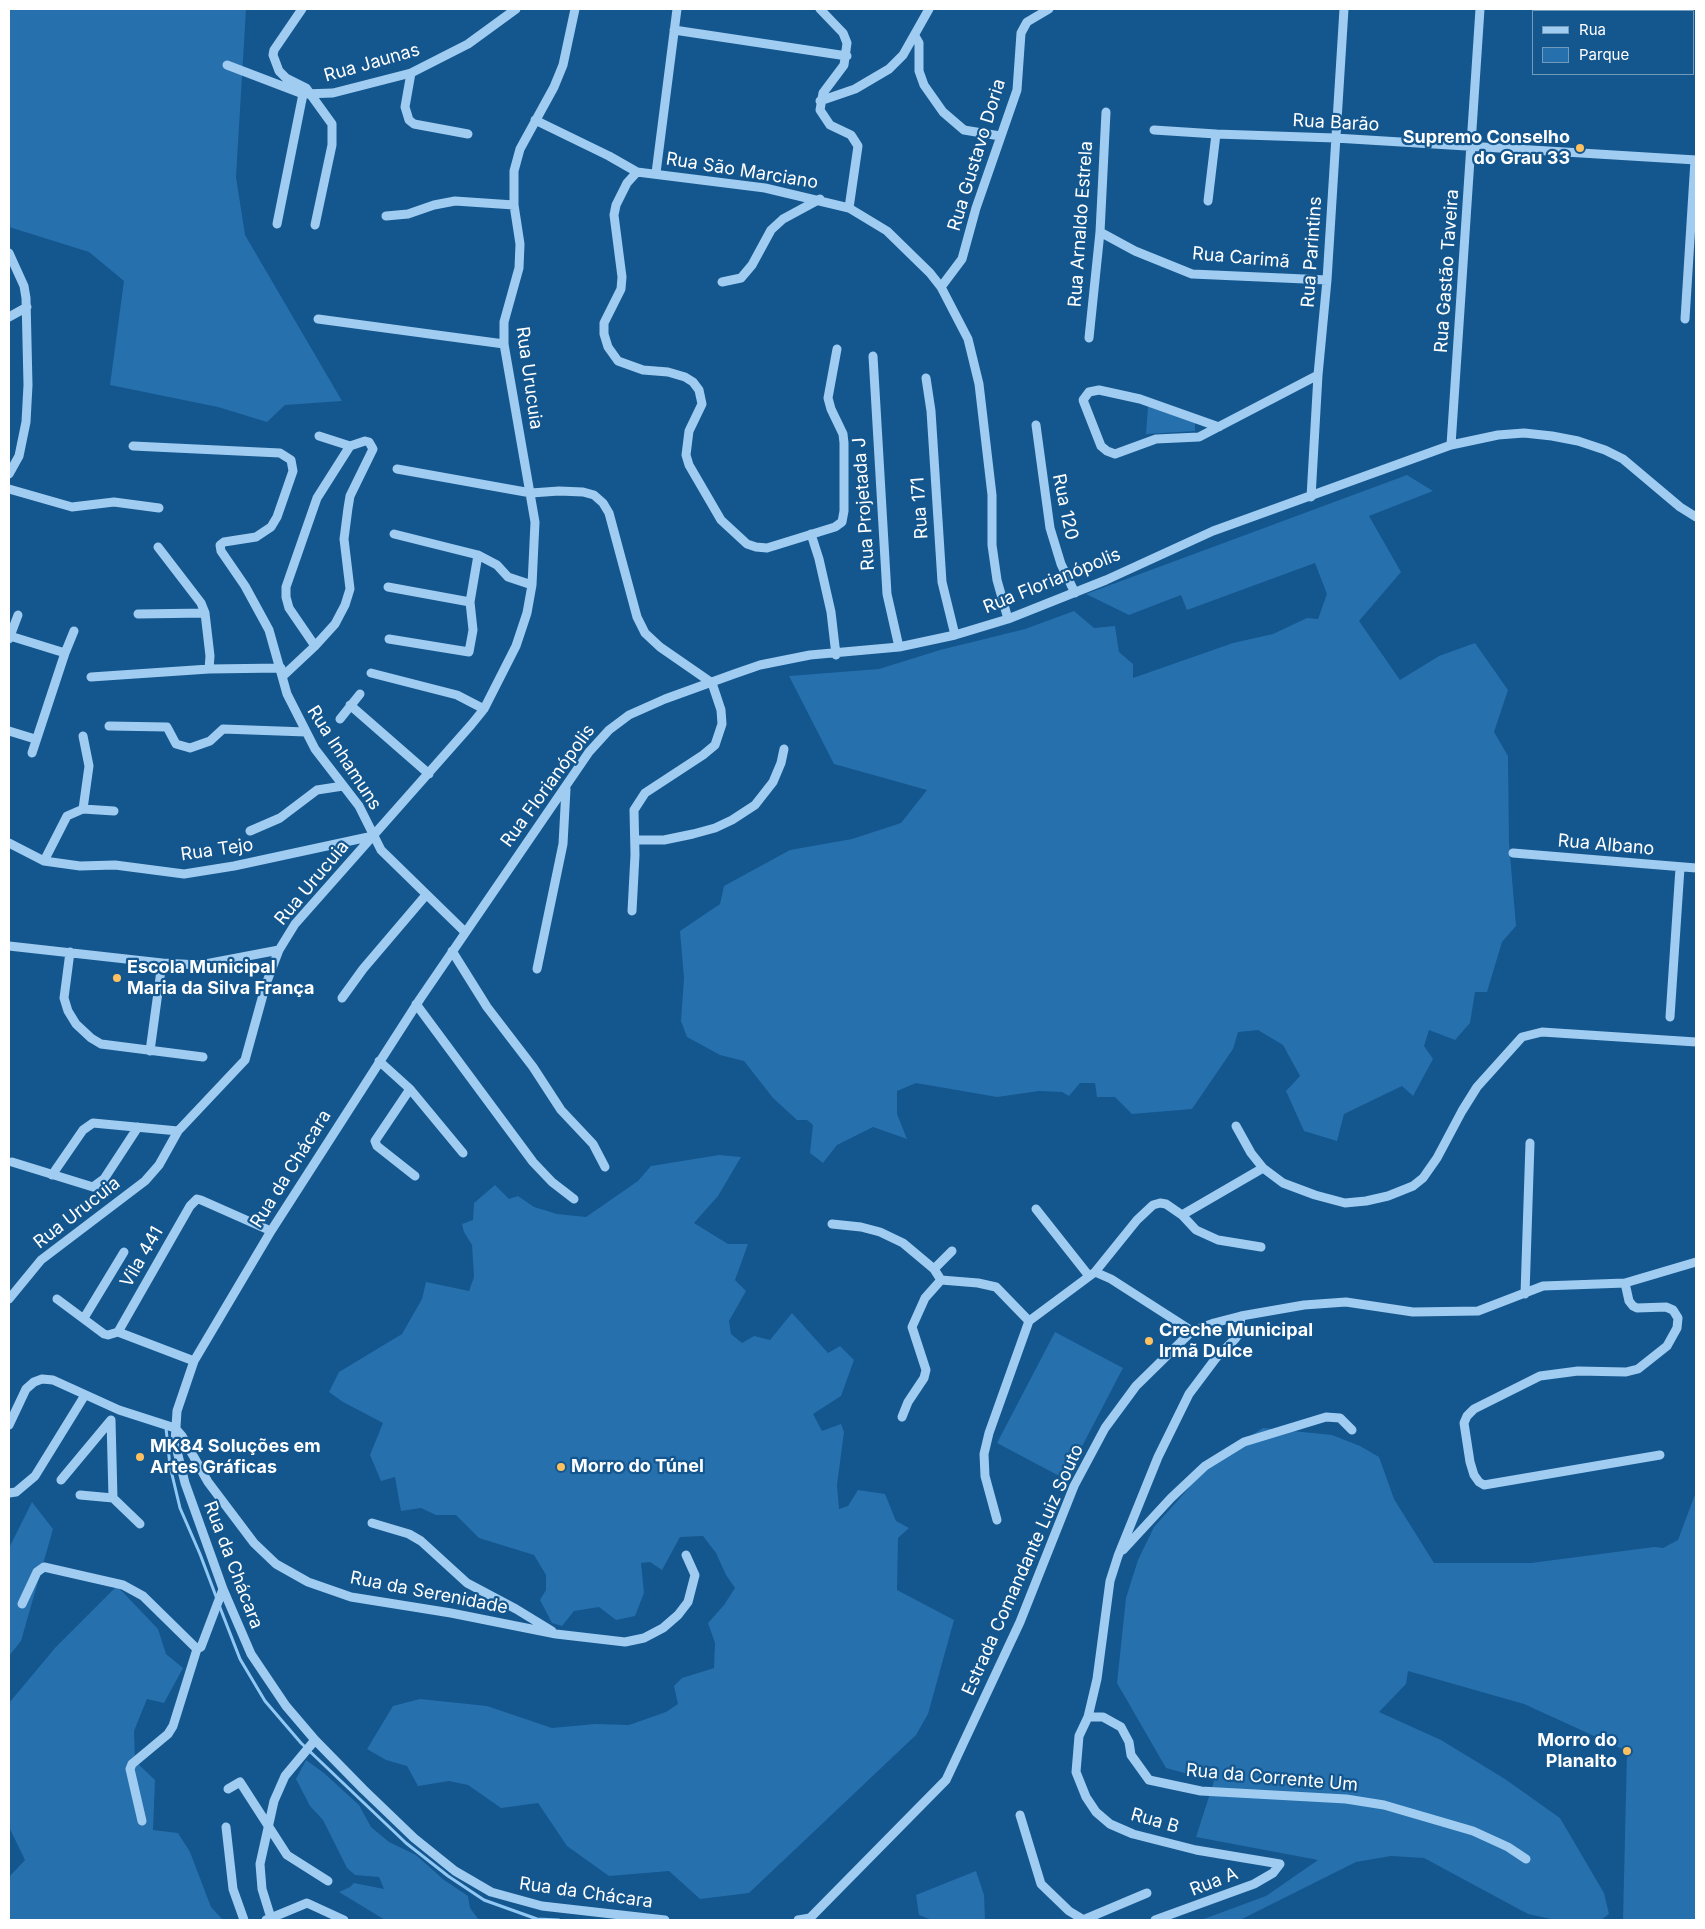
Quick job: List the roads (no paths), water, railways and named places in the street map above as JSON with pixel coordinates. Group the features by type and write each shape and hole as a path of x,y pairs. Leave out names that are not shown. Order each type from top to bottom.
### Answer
{"street":[{"path":"302,9 274,50 273,56 276,65 286,78 306,88 313,94 329,118 333,130 315,225"},
{"name":"Rua Jaunas","path":"227,65 303,94 333,93 411,73 468,44 516,9"},
{"name":"Rua Urucuia","path":"9,1299 41,1260 145,1181 159,1165 178,1131 245,1060 266,984 279,950 295,924 429,774 484,709 516,646 527,613 532,585 535,522 504,344 504,322 519,268 520,244 514,205 514,171 520,150 554,87 563,65 575,9"},
{"path":"656,173 676,9"},
{"path":"820,9 843,33 847,43 847,56 844,65 828,85 820,101 820,110 830,125 851,135 858,146 849,208"},
{"path":"820,101 855,89 889,69 903,55 929,9"},
{"name":"Rua Gustavo Doria","path":"941,287 962,259 1000,136 1017,90 1021,33 1027,22 1049,9"},
{"name":"Rua Parintins","path":"1312,497 1318,375 1327,280 1344,9"},
{"name":"Rua Gastão Taveira","path":"1451,445 1480,9"},
{"path":"674,30 847,56"},
{"path":"915,36 919,43 922,78 937,105 964,130 1000,136"},
{"path":"411,73 405,107 409,120 414,124 468,134"},
{"path":"277,224 303,94"},
{"name":"Rua Arnaldo Estrela","path":"1089,338 1100,232 1106,112"},
{"name":"Rua São Marciano","path":"535,120 609,156 637,172 765,188 849,208 886,231 919,261 941,287 968,339 979,384 992,495 992,545 997,580 1008,619"},
{"name":"Rua Barão","path":"1154,130 1335,138 1471,148 1696,160"},
{"path":"1208,201 1216,134"},
{"path":"1685,319 1696,160"},
{"path":"637,172 627,183 616,205 614,215 622,277 621,289 604,322 604,334 608,347 618,361 626,366 643,370 668,372 685,377 699,390 702,404 689,431 686,455 689,465 721,520 736,536 751,546 767,548 835,527 842,522 844,517 844,442 843,434 828,398 837,349"},
{"path":"722,282 742,278 771,230 783,219 820,200"},
{"path":"386,216 408,214 434,205 456,202 514,205"},
{"name":"Rua Carimã","path":"1100,232 1134,251 1192,274 1327,280"},
{"path":"9,253 24,286 27,307 26,422 20,456 9,474"},
{"path":"9,317 27,307"},
{"path":"318,319 504,344"},
{"name":"Rua Projetada J","path":"873,356 887,594 899,647"},
{"path":"1219,427 1140,399 1099,390 1089,392 1083,400 1101,446 1115,454 1156,439 1199,438 1318,375"},
{"name":"Rua 171","path":"926,378 931,411 942,582 955,635"},
{"name":"Rua 120","path":"1036,424 1041,476 1050,528 1062,564 1075,593"},
{"name":"Rua Florianópolis","path":"465,932 589,752 609,730 629,716 665,699 760,666 810,655 899,647 955,635 1008,619 1075,593 1213,531 1312,497 1451,445 1498,435 1524,433 1578,441 1623,459 1680,507 1696,517"},
{"path":"91,677 209,669 282,672 315,646 340,617 350,589 344,539 348,508 350,496 373,449 370,442 365,441 350,446 319,436"},
{"name":"Rua Inhamuns","path":"133,446 280,453 291,460 293,471 277,518 271,527 256,537 224,542 220,545 221,551 245,586 269,630 287,694 315,749 359,806 381,850 465,932"},
{"path":"315,646 289,608 286,587 312,511 350,446"},
{"path":"397,468 531,493 583,492 594,495 603,503 615,533 637,617 645,633 692,672 712,683 721,710 722,724 715,745 645,793 638,801 633,819 635,840 632,911"},
{"path":"9,488 72,507 114,502 159,508"},
{"path":"394,534 478,555 490,560 508,578 532,585"},
{"path":"811,534 820,559 829,603 836,654"},
{"path":"158,547 201,603 205,613 210,656 209,669"},
{"path":"389,639 467,652 471,648 473,630 470,602 478,555"},
{"path":"388,586 470,602"},
{"path":"138,614 205,613"},
{"path":"18,615 10,638 65,653"},
{"path":"32,753 74,631"},
{"path":"371,673 457,696 484,709"},
{"path":"340,719 360,694"},
{"path":"350,705 429,774"},
{"path":"109,726 164,726 170,730 176,744 190,748 210,741 223,729 306,732"},
{"path":"9,731 35,740"},
{"path":"82,736 89,766 83,809"},
{"path":"635,840 664,840 715,828 732,820 755,805 773,782 782,762 784,749"},
{"path":"250,831 280,818 317,790 343,786"},
{"path":"537,969 563,844 566,788"},
{"path":"44,860 67,816 83,809 114,811"},
{"name":"Rua Tejo","path":"9,842 44,860 80,866 115,865 184,874 234,866 373,836"},
{"name":"Rua Albano","path":"1513,853 1696,868"},
{"path":"1670,1017 1680,868"},
{"path":"342,998 426,896"},
{"name":"Rua da Chácara","path":"465,932 379,1061 271,1231 194,1361 181,1397 174,1428 177,1451 185,1482 223,1589 251,1654 286,1706 315,1740 414,1838 455,1871 491,1892 542,1906 666,1920"},
{"path":"9,946 162,964 200,965 279,950"},
{"path":"452,951 487,1007 533,1067 561,1110 593,1144 605,1167"},
{"path":"70,952 64,998 68,1011 76,1024 90,1038 101,1044 203,1058"},
{"path":"150,1051 162,964"},
{"path":"416,1004 533,1162 552,1182 574,1199"},
{"path":"1236,1126 1251,1153 1263,1168 1283,1182 1315,1196 1345,1203 1388,1196 1413,1186 1422,1178 1437,1158 1477,1087 1522,1037 1542,1032 1696,1042"},
{"path":"379,1061 410,1089 463,1153"},
{"path":"410,1089 375,1141 377,1146 415,1176"},
{"path":"52,1175 87,1125 101,1123 178,1131"},
{"path":"12,1162 89,1187 98,1184 138,1127"},
{"path":"1525,1294 1530,1143"},
{"path":"1182,1215 1263,1168"},
{"name":"Vila 441","path":"118,1332 194,1201 201,1200 271,1231"},
{"path":"997,1520 985,1476 984,1454 989,1433 1029,1321 1092,1274 1137,1220 1153,1205 1166,1204 1182,1215 1196,1230 1218,1240 1262,1247"},
{"path":"1036,1209 1092,1274 1111,1279 1192,1332"},
{"path":"832,1224 861,1226 880,1232 903,1243 934,1270 941,1280"},
{"path":"934,1270 952,1251"},
{"path":"84,1318 124,1252"},
{"name":"Estrada Comandante Luiz Souto","path":"812,1919 946,1780 1020,1622 1074,1486 1105,1428 1136,1386 1192,1332 1214,1323 1241,1316 1304,1305 1346,1302 1413,1312 1478,1311 1543,1286 1625,1283 1696,1262"},
{"path":"941,1280 978,1283 996,1287 1029,1321"},
{"path":"902,1417 908,1402 924,1378 926,1370 912,1327 925,1298 941,1280"},
{"path":"1625,1283 1629,1301 1633,1306 1637,1308 1666,1307 1673,1310 1678,1318 1677,1328 1667,1346 1638,1369 1626,1372 1578,1371 1540,1376 1474,1409 1467,1416 1464,1423 1470,1462 1474,1475 1479,1482 1484,1484 1660,1455"},
{"path":"57,1299 108,1336 118,1332 194,1361"},
{"path":"1088,1717 1097,1679 1110,1581 1118,1556 1158,1457 1189,1394 1216,1358 1239,1334 1241,1316"},
{"path":"9,1425 26,1389 34,1382 52,1380 119,1410 174,1428"},
{"path":"9,1493 16,1492 35,1476 85,1395"},
{"path":"61,1480 119,1410"},
{"path":"1118,1556 1151,1518 1205,1466 1244,1442 1326,1417 1340,1418 1352,1430"},
{"path":"111,1420 112,1498"},
{"name":"Rua da Serenidade","path":"174,1428 182,1436 208,1482 254,1544 276,1564 308,1582 351,1597 451,1613 556,1634 625,1642 644,1638 663,1628 678,1616 688,1602 695,1576 686,1556"},
{"path":"80,1495 112,1498 140,1524"},
{"path":"372,1523 409,1534 421,1541 467,1583 516,1609 556,1634"},
{"path":"22,1604 37,1572 44,1567 123,1585 143,1596 197,1649"},
{"path":"142,1821 130,1769 132,1764 168,1734 174,1726 197,1649 201,1647 223,1589"},
{"name":"Rua da Corrente Um","path":"1088,1717 1103,1717 1121,1728 1129,1742 1131,1755 1149,1780 1201,1791 1346,1799 1384,1805 1473,1830 1508,1847 1526,1859"},
{"name":"Rua B","path":"1088,1717 1079,1736 1076,1772 1086,1797 1096,1812 1110,1824 1133,1834 1202,1851 1280,1864"},
{"path":"315,1740 278,1787 260,1864 260,1876 269,1919 306,1903 344,1920"},
{"path":"228,1788 240,1782 287,1855 328,1881"},
{"path":"1020,1815 1041,1884 1069,1911 1084,1920 1099,1917 1147,1893"},
{"path":"226,1827 233,1889 244,1920"},
{"name":"Rua A","path":"1155,1920 1254,1884 1273,1873 1280,1864"},
{"path":"798,1920 812,1919"}],"waterway":[{"path":"166,1428 170,1466 180,1508 217,1599"},
{"path":"219,1605 240,1659 265,1701 301,1743 406,1843 448,1876 484,1900 537,1919 559,1920"}],"place":[{"name":"Supremo Conselho do Grau 33","path":"1580,148"},
{"name":"Escola Municipal Maria da Silva França","path":"117,978"},
{"name":"Creche Municipal Irmã Dulce","path":"1149,1341"},
{"name":"MK84 Soluções em Artes Gráficas","path":"140,1457"},
{"name":"Morro do Túnel","path":"561,1467"},
{"name":"Morro do Planalto","path":"1627,1751"}]}
